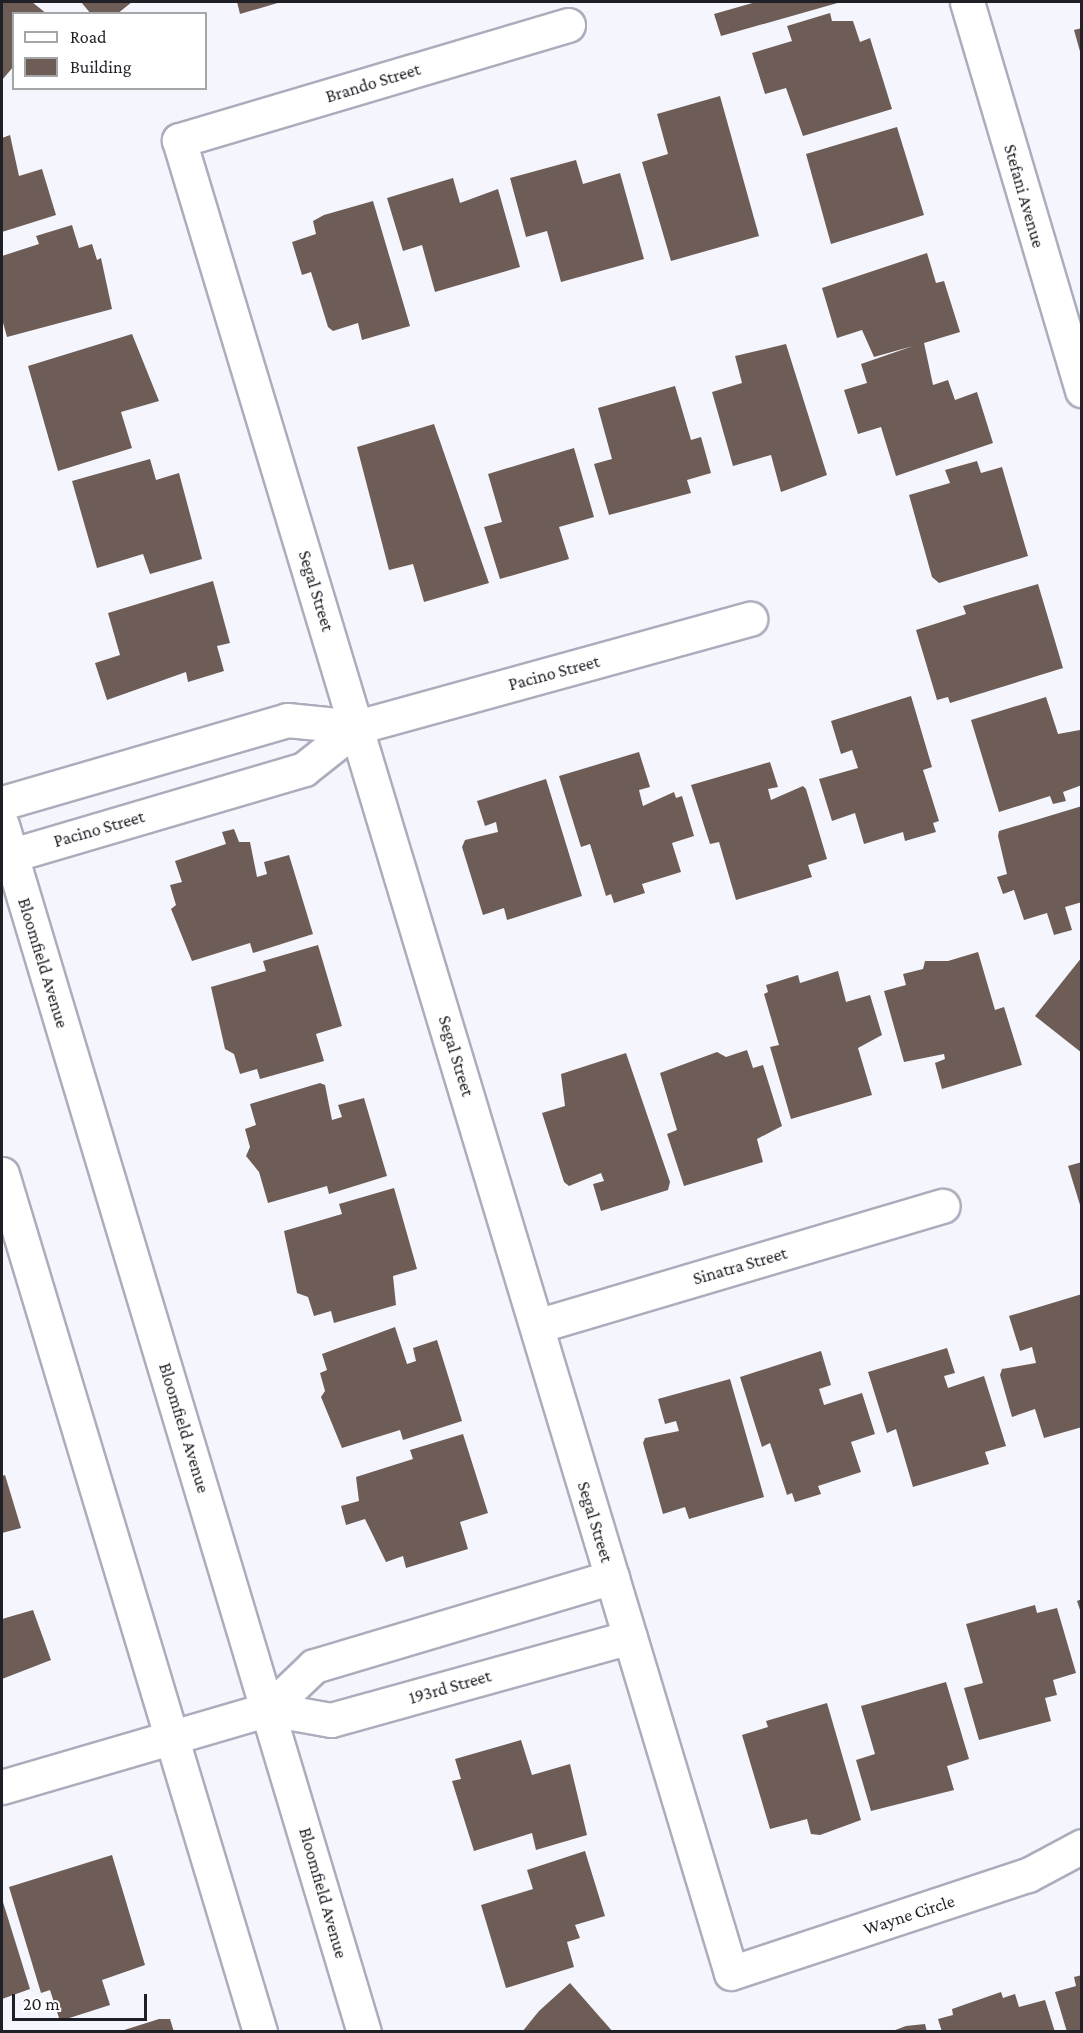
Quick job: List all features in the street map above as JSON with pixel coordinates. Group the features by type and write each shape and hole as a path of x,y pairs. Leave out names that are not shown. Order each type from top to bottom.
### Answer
{"street":[{"name":"Stefani Avenue","path":"967,2 1082,390"},
{"name":"Brando Street","path":"179,140 568,25"},
{"name":"Segal Street","path":"179,140 731,1973"},
{"name":"Pacino Street","path":"2,803 287,720 357,727 750,619"},
{"name":"Pacino Street","path":"6,857 304,769 357,727"},
{"name":"Bloomfield Avenue","path":"2,825 6,857 268,1709 364,2031"},
{"path":"2,1174 260,2031"},
{"name":"Sinatra Street","path":"537,1326 943,1206"},
{"name":"193rd Street","path":"268,1709 314,1666 612,1577"},
{"name":"193rd Street","path":"2,1787 268,1709 331,1720 630,1637"},
{"name":"Wayne Circle","path":"731,1973 1028,1875 1082,1846"}],"building":[{"path":"2,2 32,2 44,12 12,12 12,68 2,80"},
{"path":"81,2 132,2 120,12 89,12"},
{"path":"237,2 281,2 240,14"},
{"path":"756,2 841,2 721,36 714,14"},
{"path":"830,13 832,21 853,21 860,42 870,38 892,109 803,136 786,88 765,94 752,53 792,41 787,26"},
{"path":"1082,28 1082,55 1081,55 1074,30"},
{"path":"720,96 759,236 671,261 642,162 668,154 657,114"},
{"path":"897,127 924,215 831,244 806,154"},
{"path":"10,135 19,176 42,169 56,215 2,232 2,138"},
{"path":"576,160 583,184 620,173 644,259 561,282 547,231 526,237 510,178"},
{"path":"453,178 460,203 498,189 520,267 435,292 422,245 403,251 387,198"},
{"path":"373,201 410,326 362,340 358,323 333,331 328,327 311,272 302,275 292,242 316,234 313,221 324,215"},
{"path":"72,225 79,248 92,244 97,260 101,258 112,309 7,337 2,319 2,256 39,244 36,236"},
{"path":"927,253 936,283 944,281 960,332 924,343 933,385 948,380 955,400 977,392 993,443 896,476 881,427 858,434 844,390 867,383 861,364 913,346 874,357 862,330 837,338 822,288"},
{"path":"132,334 159,401 121,412 132,448 58,471 28,366"},
{"path":"786,344 827,475 781,492 771,455 733,466 712,392 742,383 735,356"},
{"path":"675,386 691,440 701,437 711,473 687,480 691,493 609,515 594,464 612,459 598,408"},
{"path":"434,424 489,583 424,602 413,564 389,570 357,447"},
{"path":"574,448 594,517 559,527 569,559 500,579 484,527 502,522 488,474"},
{"path":"150,459 156,480 179,473 202,559 150,574 143,554 97,568 72,481"},
{"path":"977,461 981,473 1002,467 1028,556 939,583 932,577 909,495 950,483 945,470"},
{"path":"213,581 230,643 217,646 224,671 188,682 186,672 107,700 95,663 120,655 108,613"},
{"path":"1038,584 1063,668 950,703 948,697 937,700 916,630 966,614 963,606"},
{"path":"911,696 932,767 923,770 939,821 933,823 936,832 905,841 903,832 864,844 855,813 832,821 819,779 858,768 852,750 841,754 831,721"},
{"path":"1046,697 1058,734 1080,730 1082,785 1063,792 1066,801 1053,804 1050,796 999,812 971,720"},
{"path":"639,752 650,787 639,790 643,806 674,792 676,798 682,796 694,836 672,843 681,872 642,884 645,893 614,903 611,894 606,896 590,844 581,847 559,776"},
{"path":"770,762 778,787 768,789 771,800 803,786 806,789 827,859 808,865 812,877 736,900 719,842 710,844 691,785"},
{"path":"546,779 582,896 507,920 504,908 483,915 462,847 465,840 498,832 496,822 485,826 477,801"},
{"path":"1082,806 1082,902 1065,907 1072,930 1054,935 1047,913 1024,920 1014,890 1003,894 997,877 1007,874 998,836 999,831"},
{"path":"234,829 239,842 250,842 257,877 267,874 264,862 289,855 313,934 253,953 250,943 192,961 171,909 176,905 170,885 182,882 175,861 226,844 222,832"},
{"path":"318,945 342,1026 316,1034 324,1061 260,1079 257,1069 240,1074 234,1054 225,1049 211,987 266,971 263,961"},
{"path":"978,952 995,1010 1004,1007 1022,1065 942,1089 935,1063 945,1059 944,1054 904,1062 884,991 906,985 903,974 923,969 925,961 948,961"},
{"path":"1082,957 1082,1053 1035,1016"},
{"path":"838,971 846,1002 870,995 882,1035 858,1048 872,1095 791,1119 770,1047 779,1045 764,994 768,992 766,985 798,975 800,983"},
{"path":"747,1050 753,1068 763,1065 782,1126 757,1139 763,1162 684,1186 667,1134 677,1130 660,1073 717,1052 726,1057"},
{"path":"626,1053 670,1182 668,1190 601,1211 593,1184 604,1181 601,1173 569,1186 564,1182 542,1113 565,1106 561,1074"},
{"path":"320,1083 325,1085 332,1120 342,1117 338,1105 364,1098 387,1176 329,1194 327,1186 268,1203 259,1172 246,1156 250,1147 245,1129 256,1125 250,1104"},
{"path":"1082,1162 1082,1208 1081,1208 1068,1166"},
{"path":"394,1188 417,1269 393,1276 396,1305 334,1323 331,1311 314,1316 308,1297 297,1293 284,1231 342,1214 339,1204"},
{"path":"1082,1294 1082,1427 1044,1438 1035,1409 1012,1417 1000,1375 1002,1369 1036,1363 1032,1347 1020,1351 1009,1316"},
{"path":"395,1327 407,1364 416,1361 413,1348 437,1340 462,1421 403,1440 400,1430 342,1448 321,1397 325,1391 320,1373 327,1370 322,1354"},
{"path":"947,1348 955,1373 944,1376 948,1388 984,1376 1006,1446 985,1452 989,1464 913,1487 896,1429 887,1433 868,1372"},
{"path":"821,1351 831,1385 819,1389 824,1405 862,1393 875,1434 851,1442 861,1472 818,1486 821,1494 795,1502 792,1493 787,1495 770,1443 762,1447 740,1377"},
{"path":"730,1379 764,1497 689,1519 685,1507 663,1514 643,1443 645,1438 679,1431 676,1421 665,1424 658,1399"},
{"path":"463,1434 488,1513 460,1522 468,1549 406,1568 403,1556 386,1562 365,1519 346,1525 341,1506 359,1501 356,1477 413,1459 410,1450"},
{"path":"5,1475 21,1528 2,1533 2,1476"},
{"path":"1082,1599 1082,1613 1081,1613 1077,1601"},
{"path":"1035,1605 1037,1613 1057,1608 1076,1673 1053,1680 1057,1695 1045,1698 1051,1721 979,1740 964,1688 983,1683 966,1624"},
{"path":"33,1610 51,1660 2,1679 2,1619"},
{"path":"946,1682 969,1759 947,1766 954,1790 871,1811 856,1760 875,1754 861,1706"},
{"path":"827,1703 861,1820 820,1835 811,1834 807,1819 770,1829 742,1735 768,1727 766,1721"},
{"path":"521,1740 532,1775 570,1764 587,1835 536,1850 532,1833 474,1851 452,1781 461,1779 455,1759"},
{"path":"585,1851 605,1916 575,1925 580,1938 567,1942 574,1967 506,1988 481,1905 533,1889 527,1870"},
{"path":"112,1855 145,1965 102,1980 110,2005 60,2021 50,1990 41,1993 9,1887"},
{"path":"2,1899 30,1989 2,1999"},
{"path":"1082,1975 1082,2032 1067,2032 1055,1992 1076,1986 1074,1977"},
{"path":"570,1983 613,2032 522,2032 539,2011"},
{"path":"1001,1992 1003,1998 1015,1994 1019,2007 1045,2000 1055,2032 942,2032 938,2019 953,2015 952,2009"},
{"path":"159,2019 170,2019 174,2032 118,2032"},
{"path":"925,2024 927,2032 890,2032 906,2026"}]}
